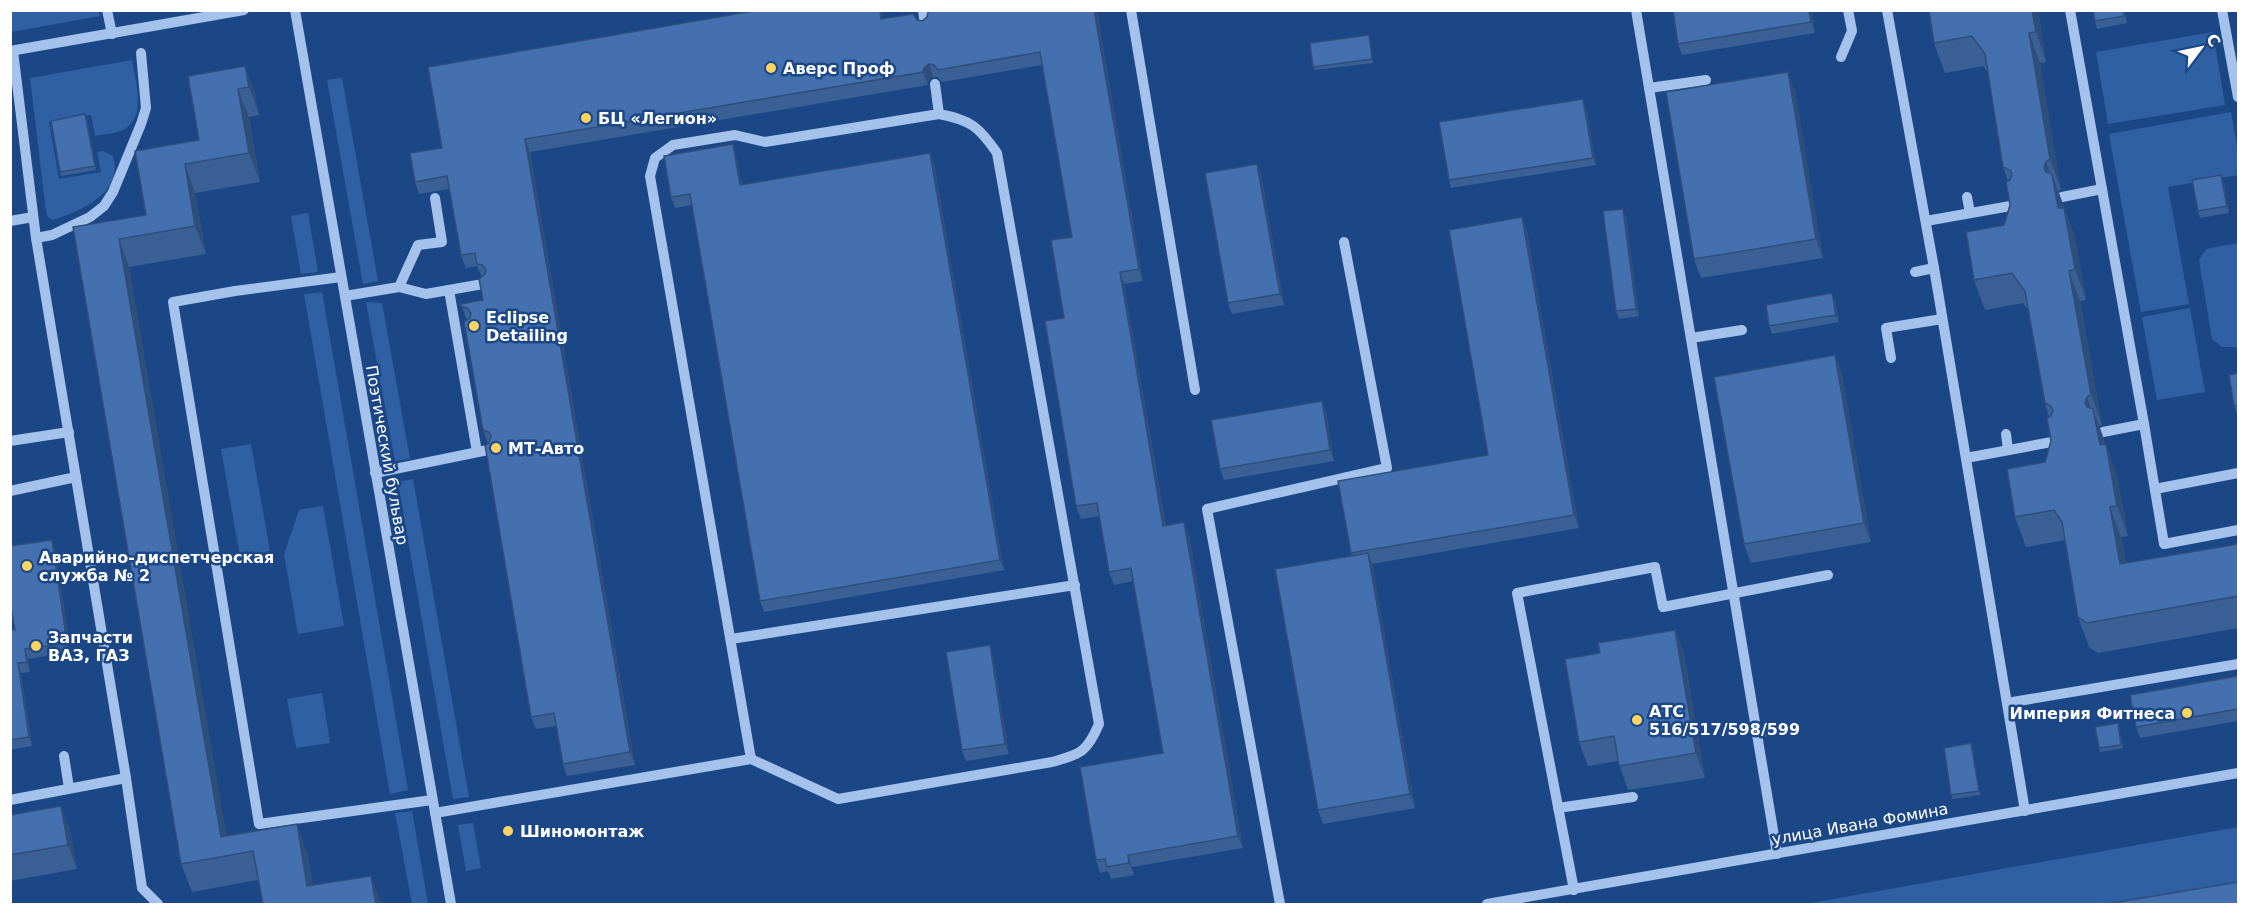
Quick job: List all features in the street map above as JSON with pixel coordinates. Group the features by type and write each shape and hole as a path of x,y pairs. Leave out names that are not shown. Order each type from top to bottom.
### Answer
{"street":[{"path":"107,10 112,34"},
{"path":"158,904 142,888 126,777 36,238 12,51 244,10"},
{"name":"Поэтический бульвар","path":"295,10 451,904"},
{"path":"923,10 925,26"},
{"path":"1131,10 1196,390"},
{"path":"1636,10 1777,854"},
{"path":"1841,57 1852,32 1848,10"},
{"path":"1887,10 1926,221 2025,811"},
{"path":"2070,10 2164,544 2238,530"},
{"path":"2222,10 2235,59 2238,98"},
{"path":"36,238 52,235 90,217 104,206 113,192 146,108 141,53"},
{"path":"1649,88 1706,80"},
{"path":"935,84 939,114"},
{"path":"435,813 751,759 838,799 1053,762 1074,756 1090,744 1099,724 998,153 983,134 962,119 939,114 765,142 735,135 673,145 655,158 650,176 751,759"},
{"path":"2062,196 2102,189"},
{"path":"1967,197 1970,213"},
{"path":"399,287 418,246 442,242 435,198"},
{"path":"1926,221 2016,205"},
{"path":"10,221 33,217"},
{"path":"1280,904 1207,509 1387,468 1344,242"},
{"path":"1915,272 1934,268"},
{"path":"341,277 173,302 259,824 432,800"},
{"path":"345,296 399,287 426,294 483,285"},
{"path":"449,290 477,452"},
{"path":"1891,358 1886,328 1942,319"},
{"path":"456,329 468,327"},
{"path":"1690,338 1742,330"},
{"path":"2103,432 2144,424"},
{"path":"10,441 69,432"},
{"path":"2006,434 2008,450"},
{"path":"1966,458 2057,441"},
{"path":"375,473 489,450"},
{"path":"2155,489 2238,473"},
{"path":"10,491 76,477"},
{"path":"1574,890 1517,593 1655,567 1662,607 1828,575"},
{"path":"731,639 1075,585"},
{"path":"2007,703 2238,664"},
{"path":"1756,733 1771,730"},
{"path":"64,756 69,788"},
{"name":"улица Ивана Фомина","path":"1490,904 2238,773"},
{"path":"10,800 126,777"},
{"path":"1558,808 1633,797"}],"shaded area":[{"path":"11,10 98,11 100,16 11,32"},
{"path":"2213,32 2225,105 2108,124 2096,52"},
{"path":"132,60 138,108 131,124 123,130 95,136 91,115 49,122 59,179 101,172 97,152 103,151 113,156 115,169 112,180 98,198 87,206 53,220 48,217 46,211 30,78"},
{"path":"342,78 378,281 363,284 327,80"},
{"path":"2231,112 2238,152 2238,175 2168,187 2189,304 2141,312 2109,134"},
{"path":"308,213 318,272 301,274 291,216"},
{"path":"2238,243 2238,347 2222,347 2212,339 2199,260 2206,249"},
{"path":"322,292 408,790 390,794 304,294"},
{"path":"366,302 382,303 410,459 395,461"},
{"path":"2190,308 2205,392 2157,400 2142,317"},
{"path":"251,444 270,551 240,557 221,449"},
{"path":"413,479 469,797 453,799 398,482"},
{"path":"323,506 344,626 298,634 284,554 299,510"},
{"path":"322,693 330,743 296,748 287,699"},
{"path":"412,811 428,904 412,904 395,813"},
{"path":"473,823 481,868 466,871 458,825"},
{"path":"2238,827 2238,893 2174,904 1806,904"}],"building":[{"path":"759,10 880,10 881,19 913,14 917,20 922,21 927,17 928,12 933,10 1094,10 1139,269 1120,272 1163,526 1184,522 1238,836 1128,855 1129,863 1107,867 1105,859 1096,860 1080,767 1163,753 1131,568 1109,572 1097,503 1076,506 1045,321 1064,318 1051,240 1072,237 1040,52 938,70 934,65 929,64 923,72 525,139 630,752 563,764 554,713 531,717 485,445 489,443 491,436 489,432 483,430 464,322 470,318 471,313 461,304 483,300 479,279 486,270 482,265 477,264 475,253 461,255 447,176 415,182 410,153 442,148 428,67"},
{"path":"1673,10 1809,10 1811,22 1678,44"},
{"path":"1929,10 2032,10 2036,32 2029,33 2050,159 2044,168 2046,172 2052,174 2058,208 2064,208 2075,269 2069,271 2091,394 2085,403 2087,407 2093,409 2100,445 2106,444 2117,506 2110,507 2120,564 2238,544 2238,596 2087,623 2078,617 2062,522 2054,510 2015,517 2007,469 2045,462 2051,441 2047,418 2051,416 2053,410 2045,403 2025,291 2012,273 1974,280 1966,232 2004,225 2010,205 2006,182 2010,180 2012,174 2010,170 2003,167 1985,54 1972,36 1934,43"},
{"path":"2093,10 2123,10 2124,16 2095,21"},
{"path":"1369,35 1372,59 1313,67 1310,43"},
{"path":"245,66 249,87 238,89 249,153 185,164 195,226 119,239 221,837 297,824 307,886 371,876 376,904 263,904 253,851 181,864 73,227 146,215 135,151 199,140 188,76"},
{"path":"1788,72 1816,239 1694,259 1666,92"},
{"path":"1583,99 1593,158 1449,180 1439,122"},
{"path":"85,114 95,166 60,172 51,121"},
{"path":"733,144 740,185 930,153 1000,560 760,601 690,194 671,197 664,156"},
{"path":"1257,164 1280,294 1228,303 1205,173"},
{"path":"2221,175 2227,206 2198,211 2192,180"},
{"path":"1623,209 1636,309 1616,311 1603,211"},
{"path":"1522,217 1574,515 1351,553 1338,481 1488,455 1449,230"},
{"path":"1832,293 1836,315 1769,326 1766,305"},
{"path":"1835,355 1864,523 1744,544 1714,377"},
{"path":"2238,373 2238,405 2234,406 2229,375"},
{"path":"1322,401 1330,450 1220,469 1211,420"},
{"path":"52,540 67,643 25,649 27,662 18,663 29,737 10,740 10,630 15,630 10,602 10,546"},
{"path":"1368,553 1410,794 1318,810 1275,569"},
{"name":"АТС 516/517/598/599","path":"1675,630 1696,753 1619,766 1614,736 1579,742 1565,659 1600,653 1598,643"},
{"path":"990,645 1005,744 962,750 946,652"},
{"name":"Империя Фитнеса","path":"2238,676 2238,709 2136,727 2130,695"},
{"path":"2118,723 2121,745 2099,748 2095,727"},
{"path":"1971,743 1979,791 1951,795 1944,748"},
{"path":"61,806 68,845 10,855 10,815"},
{"path":"2238,882 2238,904 2106,904"}],"place":[{"name":"Аверс Проф","path":"771,68"},
{"name":"БЦ «Легион»","path":"586,118"},
{"name":"Eclipse Detailing","path":"474,326"},
{"name":"МТ-Авто","path":"496,448"},
{"name":"Аварийно-диспетчерская служба № 2","path":"27,566"},
{"name":"Запчасти ВАЗ, ГАЗ","path":"36,646"},
{"name":"Империя Фитнеса","path":"2187,713"},
{"name":"АТС 516/517/598/599","path":"1637,720"},
{"name":"Шиномонтаж","path":"508,831"}]}
